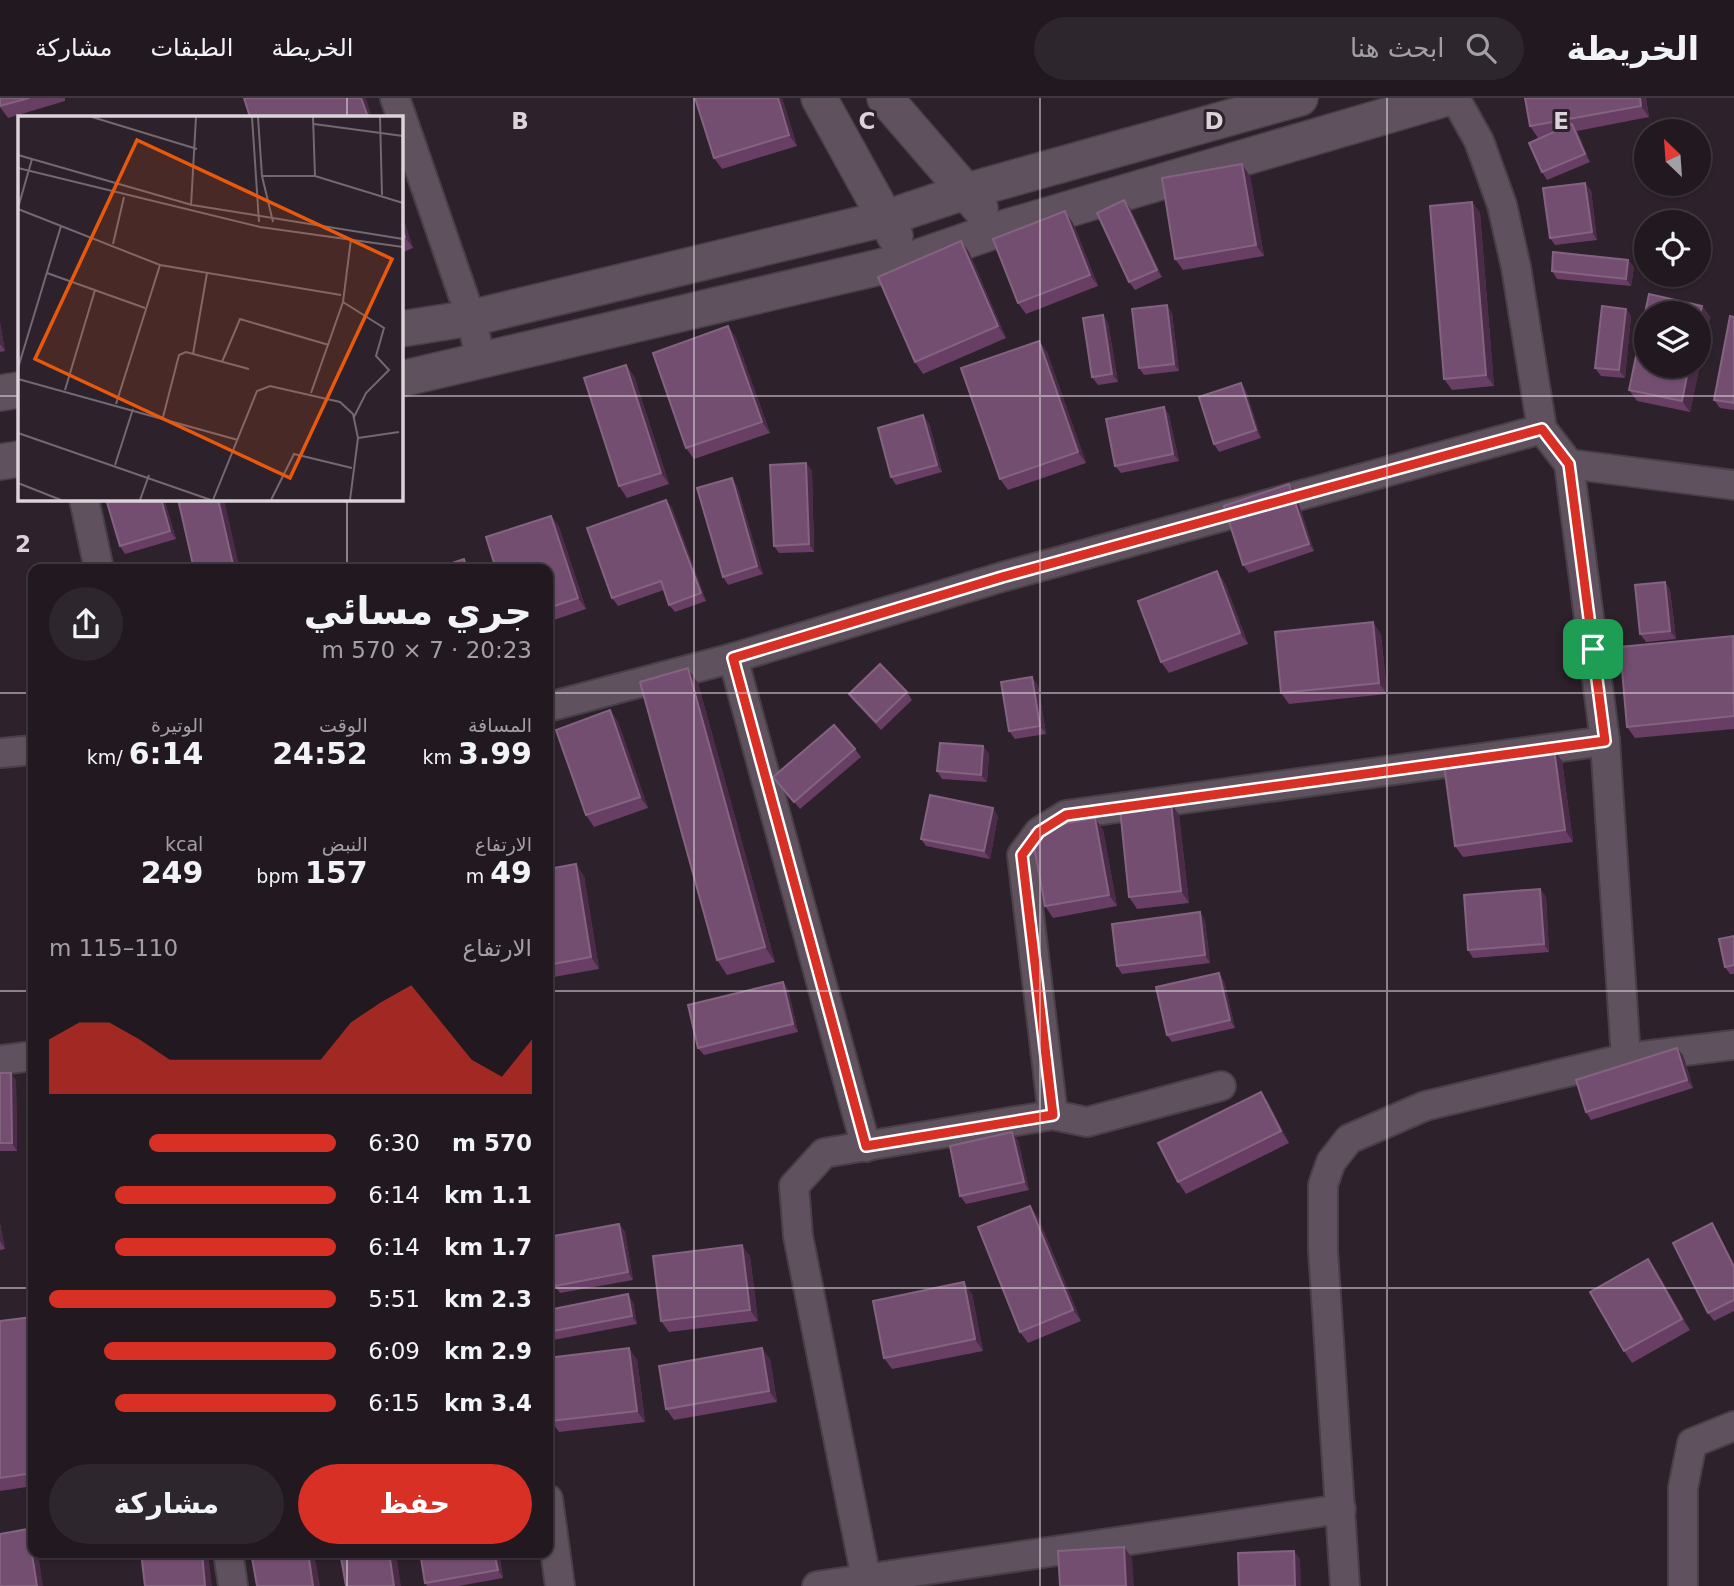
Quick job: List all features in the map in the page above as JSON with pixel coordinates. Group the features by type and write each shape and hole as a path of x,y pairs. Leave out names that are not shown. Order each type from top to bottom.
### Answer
{"street":[{"path":"395,98 401,116"},
{"path":"820,98 883,219 910,260"},
{"path":"886,98 967,191 997,230"},
{"path":"402,329 471,318 883,219 967,191 1300,98"},
{"path":"402,379 910,260 997,230 1447,98"},
{"path":"1455,98 1479,141 1502,205 1516,267 1542,429 1569,464 1605,741 1626,1058"},
{"path":"402,118 471,318 481,361"},
{"path":"0,393 18,390"},
{"path":"553,706 733,658 1002,577 1542,429"},
{"path":"0,462 18,459"},
{"path":"1569,464 1734,485"},
{"path":"84,500 98,564"},
{"path":"733,658 866,1146"},
{"path":"1053,1115 1022,855 1039,832 1066,815 1605,741"},
{"path":"0,753 28,750"},
{"path":"1345,1586 1323,1251 1323,1185 1331,1162 1349,1139 1425,1107 1626,1058 1734,1045"},
{"path":"0,1060 28,1057"},
{"path":"866,1578 798,1236 794,1186 824,1153 1053,1115 1087,1122 1221,1086"},
{"path":"1683,1586 1683,1488 1692,1443 1734,1426"},
{"path":"817,1586 1341,1509"},
{"path":"553,1532 561,1586"},
{"path":"229,1558 233,1586"}],"building":[{"path":"0,98 29,98 0,106"},
{"path":"244,98 361,98 368,116 250,116"},
{"path":"695,98 778,98 789,135 714,158"},
{"path":"1525,98 1640,98 1641,106 1530,126"},
{"path":"1572,124 1585,154 1542,172 1529,143"},
{"path":"1242,164 1256,245 1175,259 1162,178"},
{"path":"1585,183 1592,232 1550,238 1543,188"},
{"path":"1124,200 1157,270 1129,282 1097,213"},
{"path":"1472,202 1486,375 1444,379 1430,206"},
{"path":"1065,211 1090,275 1018,303 993,239"},
{"path":"961,241 998,326 915,362 878,277"},
{"path":"1553,252 1628,260 1626,279 1552,271"},
{"path":"1649,294 1680,301 1648,301"},
{"path":"1167,305 1174,364 1139,368 1132,309"},
{"path":"1602,306 1626,309 1619,370 1595,368"},
{"path":"1103,315 1112,374 1092,377 1083,318"},
{"path":"1730,316 1734,317 1734,403 1714,400"},
{"path":"728,326 762,422 686,448 653,353"},
{"path":"1039,341 1078,452 1000,479 961,368"},
{"path":"626,365 661,473 619,486 584,378"},
{"path":"1634,366 1634,378 1687,378 1682,401 1629,390"},
{"path":"1241,383 1256,430 1214,444 1199,397"},
{"path":"1164,407 1173,454 1115,466 1106,419"},
{"path":"923,415 937,465 891,477 878,428"},
{"path":"806,463 809,544 774,546 770,465"},
{"path":"732,478 757,566 723,577 697,488"},
{"path":"1289,484 1309,544 1243,565 1224,506"},
{"path":"106,500 161,500 170,531 120,546"},
{"path":"178,500 218,500 233,564 193,564"},
{"path":"666,500 701,593 669,605 661,581 612,598 587,528"},
{"path":"551,516 578,598 553,606 553,564 494,564 486,537"},
{"path":"464,559 466,564 449,564"},
{"path":"1217,571 1240,633 1161,662 1138,601"},
{"path":"1665,582 1670,631 1640,634 1635,585"},
{"path":"1373,622 1379,683 1281,693 1275,632"},
{"path":"1733,636 1734,716 1627,727 1620,647"},
{"path":"880,664 907,692 876,722 849,694"},
{"path":"688,668 765,947 717,960 640,682"},
{"path":"1032,677 1040,726 1009,731 1001,682"},
{"path":"610,710 640,797 586,815 556,730"},
{"path":"834,725 855,749 794,802 773,777"},
{"path":"940,743 983,746 981,775 937,771"},
{"path":"1554,749 1565,830 1455,846 1444,765"},
{"path":"930,795 993,808 984,851 921,839"},
{"path":"1171,803 1181,891 1129,897 1120,809"},
{"path":"1095,818 1109,895 1045,906 1031,830"},
{"path":"576,864 591,957 553,964 553,868"},
{"path":"1540,889 1544,944 1468,950 1464,895"},
{"path":"1200,912 1205,955 1117,966 1112,924"},
{"path":"1734,936 1734,965 1725,967 1719,939"},
{"path":"1219,973 1230,1020 1167,1035 1156,987"},
{"path":"783,982 793,1024 698,1048 688,1005"},
{"path":"1677,1048 1687,1080 1586,1112 1576,1080"},
{"path":"0,1073 11,1073 12,1143 0,1143"},
{"path":"1261,1092 1281,1131 1178,1182 1158,1143"},
{"path":"1012,1132 1024,1182 960,1196 950,1146"},
{"path":"1030,1206 1073,1310 1020,1332 978,1227"},
{"path":"1712,1223 1734,1267 1734,1300 1708,1313 1673,1243"},
{"path":"619,1224 628,1272 555,1286 553,1236"},
{"path":"742,1245 750,1310 661,1321 653,1256"},
{"path":"1648,1259 1682,1319 1624,1351 1590,1292"},
{"path":"964,1282 975,1339 884,1358 873,1301"},
{"path":"628,1294 632,1316 553,1331 553,1309"},
{"path":"28,1318 28,1474 0,1478 0,1321"},
{"path":"629,1348 637,1411 553,1421 553,1357"},
{"path":"762,1348 769,1391 666,1409 659,1366"},
{"path":"28,1529 28,1558 33,1558 37,1586 0,1586 0,1534"},
{"path":"1124,1547 1126,1586 1060,1586 1058,1551"},
{"path":"1294,1551 1295,1586 1239,1586 1238,1553"},
{"path":"142,1558 203,1558 205,1586 145,1586"},
{"path":"252,1558 309,1558 313,1586 257,1586"},
{"path":"341,1558 390,1558 394,1586 346,1586"},
{"path":"421,1558 495,1558 498,1570 425,1583"}],"route":[{"path":"1542,429 1569,464 1593,649 1605,741 1066,815 1039,832 1022,855 1053,1115 866,1146 733,658 1002,577 1542,429"}]}
